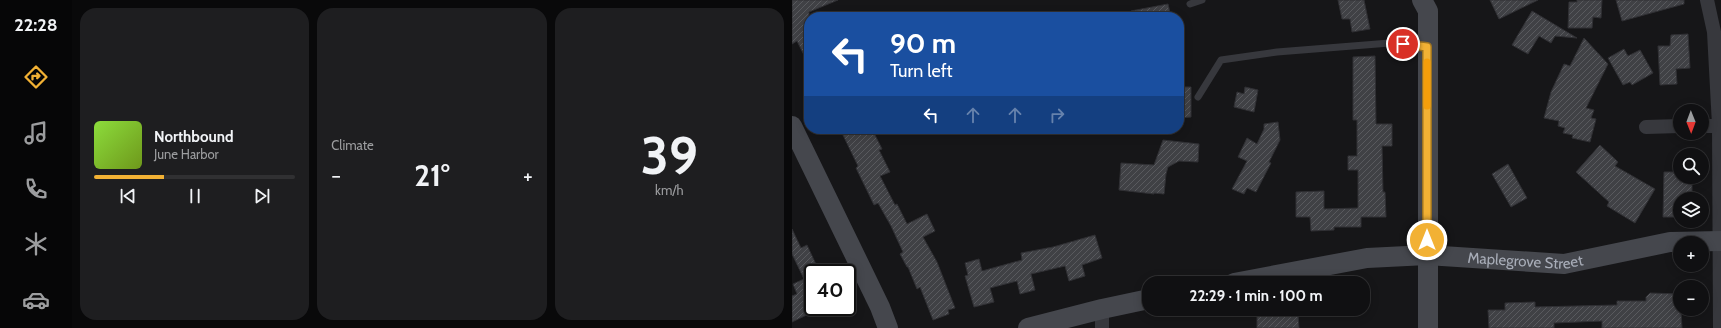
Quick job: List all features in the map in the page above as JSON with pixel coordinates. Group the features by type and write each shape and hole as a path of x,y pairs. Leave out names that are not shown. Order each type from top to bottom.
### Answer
{"street":[{"path":"1422,0 1428,11 1426,255 1428,328"},
{"path":"1707,0 1714,32 1720,126 1720,328"},
{"path":"792,126 880,307 888,328"},
{"path":"1646,127 1673,126"},
{"path":"1709,126 1720,126"},
{"name":"Maplegrove Street","path":"1271,276 1367,258 1426,255 1564,264 1670,242 1720,241"},
{"path":"1028,328 1102,318 1142,302"}],"lane":[{"path":"1190,4 1202,0"},
{"path":"1198,97 1221,60 1277,52 1390,43 1427,47"}],"building":[{"path":"792,0 838,0 809,12 804,12 804,55 797,41 792,44"},
{"path":"1338,0 1364,0 1370,29 1352,32 1350,19 1342,19"},
{"path":"1490,0 1538,0 1499,19"},
{"path":"1577,0 1602,0 1601,18 1593,17 1592,28 1568,28 1569,2 1577,2"},
{"path":"1616,0 1684,0 1684,4 1622,21"},
{"path":"1168,4 1170,12 1131,12"},
{"path":"1532,11 1577,38 1555,36 1551,43 1539,36 1528,54 1512,45"},
{"path":"1688,34 1690,68 1676,69 1677,84 1660,85 1658,46 1670,46 1671,35"},
{"path":"1584,38 1608,64 1586,108 1594,110 1591,118 1596,119 1590,142 1572,138 1573,135 1563,133 1565,128 1558,126 1559,121 1544,118 1551,92 1564,64 1570,66"},
{"path":"1624,49 1628,56 1640,50 1653,73 1632,85 1630,82 1623,85 1608,58"},
{"path":"1375,56 1376,124 1392,124 1392,146 1382,146 1383,192 1385,192 1386,217 1361,217 1361,227 1334,227 1334,230 1311,231 1310,217 1296,217 1296,192 1324,191 1324,209 1358,208 1358,170 1348,170 1348,156 1357,156 1357,120 1353,120 1353,57"},
{"path":"1184,87 1191,87 1191,117 1184,118"},
{"path":"1245,87 1258,90 1254,112 1234,107 1237,92 1244,94"},
{"path":"1278,122 1280,140 1269,162 1271,163 1256,192 1247,188 1244,194 1232,189 1247,161 1238,157 1247,138 1257,144 1264,129 1264,124"},
{"path":"842,134 874,134 882,149 879,150 890,172 880,176 895,205 897,204 907,224 927,214 935,231 923,237 937,262 955,308 948,310 949,314 933,320 920,287 917,289 908,267 900,254 903,252 891,226 878,203 874,205 856,168 858,166"},
{"path":"1163,140 1199,144 1198,162 1179,161 1168,167 1164,194 1119,190 1121,163 1154,165"},
{"path":"1600,145 1618,162 1615,166 1655,189 1635,223 1607,206 1609,202 1576,172"},
{"path":"1508,164 1527,198 1511,207 1492,174"},
{"path":"1664,172 1673,172 1673,184 1692,184 1692,192 1673,192 1673,217 1663,217"},
{"path":"792,229 801,248 807,245 816,264 804,264 804,279 792,254"},
{"path":"1095,235 1102,258 1082,265 1085,276 1069,281 1065,266 1031,274 1035,290 1020,294 1017,281 990,288 994,302 974,307 965,276 968,275 965,263 979,259 982,271 1022,260 1021,253 1053,247"},
{"path":"804,279 805,316 792,322 792,296 797,294 793,284"},
{"path":"1650,293 1673,294 1673,316 1681,316 1682,328 1602,328 1602,321 1554,323 1554,328 1489,328 1488,310 1505,310 1505,303 1535,302 1535,307 1617,305 1617,301 1646,301 1646,297"},
{"path":"1257,316 1298,316 1299,328 1257,328"}],"slow traffic":[{"path":"1427,62 1427,106"}],"route":[{"path":"1403,44 1427,47 1427,240"}]}
